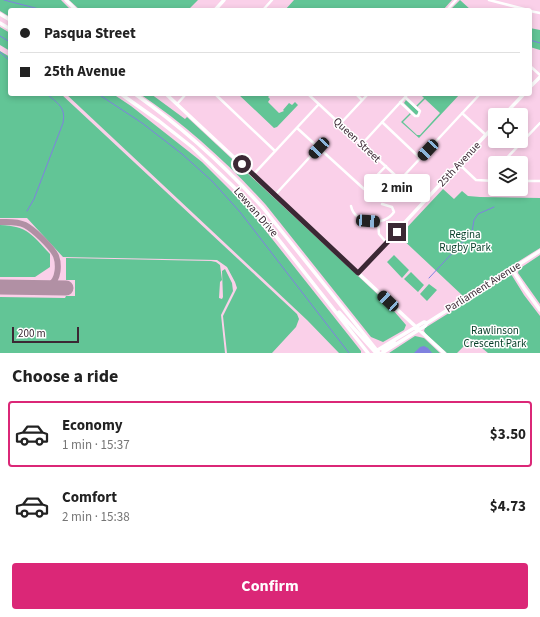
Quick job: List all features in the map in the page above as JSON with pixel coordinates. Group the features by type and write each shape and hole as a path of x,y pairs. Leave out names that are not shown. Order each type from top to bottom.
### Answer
{"main road":[{"path":"66,0 74,8"},
{"path":"217,8 224,0"},
{"path":"532,86 540,76"},
{"name":"Lewvan Drive","path":"124,96 175,133 226,180 260,216 368,353"},
{"name":"Lewvan Drive","path":"138,96 196,142 264,208 376,352"},
{"path":"168,96 444,353"},
{"path":"511,108 522,96"},
{"name":"25th Avenue","path":"358,273 486,135"},
{"name":"Parliament Avenue","path":"382,353 540,251"},
{"path":"512,269 540,310"},
{"path":"322,294 376,352"},
{"name":"Parliament Avenue","path":"376,352 415,327 424,322 427,323"},
{"name":"Parliament Avenue","path":"395,345 415,330 415,327"}],"street":[{"path":"265,8 272,0"},
{"path":"449,8 456,0"},
{"path":"489,0 521,8"},
{"path":"532,68 540,76"},
{"path":"177,104 184,96"},
{"path":"217,96 275,151"},
{"name":"Queen Street","path":"310,96 424,202"},
{"path":"358,96 362,100"},
{"path":"340,124 366,96"},
{"path":"400,180 478,96"},
{"path":"362,144 400,102 405,97 420,111 418,116 415,116 400,102"},
{"path":"253,175 319,104"},
{"path":"462,113 486,135"},
{"path":"382,122 420,158"},
{"path":"509,156 540,123"},
{"path":"297,128 364,189 386,166"},
{"path":"275,195 319,148"},
{"path":"459,164 476,180 488,181"},
{"path":"528,181 540,181"},
{"path":"351,206 352,211 357,217 368,221 378,222 386,220 394,212 392,208 382,204"},
{"path":"378,222 379,234 387,243"}],"green space":[{"path":"0,0 61,0 69,8 8,8 8,16 0,11"},
{"path":"69,0 198,0 190,8 78,8"},
{"path":"294,0 452,0 445,8 287,8"},
{"path":"460,0 469,8 452,8"},
{"path":"0,27 8,32 8,50 0,45"},
{"path":"532,28 540,30 540,50 532,48"},
{"path":"0,51 8,56 8,96 63,96 297,314 299,319 296,327 272,353 227,353 223,316 237,288 227,267 217,260 63,257 27,218 0,218"},
{"path":"68,96 116,96 202,162 246,206 361,351 361,353 339,353 307,320"},
{"path":"143,96 154,96 185,119 187,117 387,303 406,325 404,330 383,342 371,337 266,205 222,160"},
{"path":"240,96 269,96 268,97 270,99 268,102 279,113 284,111 283,110 289,103 292,105 295,102 298,105 277,127 274,128"},
{"path":"422,96 458,96 419,138 401,122 410,113 411,114 403,122 417,135 420,135 440,113 425,99 417,107 416,106 424,98"},
{"path":"406,100 419,112 419,114 416,115 404,103"},
{"name":"Regina Rugby Park","path":"443,189 454,199 462,191 468,196 540,198 540,248 463,296 399,236"},
{"path":"0,225 17,227 34,237 50,254 50,267 35,277 0,277"},
{"path":"394,255 409,270 402,278 387,262"},
{"path":"540,255 540,304 518,273 519,269"},
{"path":"66,258 216,262 220,265 222,280 220,282 219,298 222,299 223,297 222,271 225,269 232,283 233,291 221,315 225,353 0,353 0,297 65,298 66,296 75,296 75,280 66,280"},
{"path":"411,272 424,285 418,292 404,279"},
{"name":"Rawlinson Crescent Park","path":"511,274 524,295 540,316 540,353 488,353 471,339 457,353 447,353 426,334 424,331 425,328"},
{"path":"429,284 437,290 427,301 420,294"},
{"path":"415,336 424,338 440,353 389,353"}],"shaded area":[{"path":"424,346 432,353 414,353 420,347"}],"waterway":[{"path":"4,0 35,8"},
{"path":"0,36 8,41"},
{"path":"532,41 540,43"},
{"path":"0,52 8,59"},
{"path":"27,211 34,199 64,118 62,109 58,103 49,96"},
{"path":"101,96 142,123 182,154 212,181 240,212 349,353"},
{"path":"429,278 472,232 474,220 478,214 494,207"}],"taxiway":[{"path":"0,222 16,222 25,225 33,230 51,248 56,256 58,271 53,282 47,286 35,287"}],"runway":[{"path":"0,287 66,288"}],"route":[{"path":"242,164 358,273 397,232"}]}
